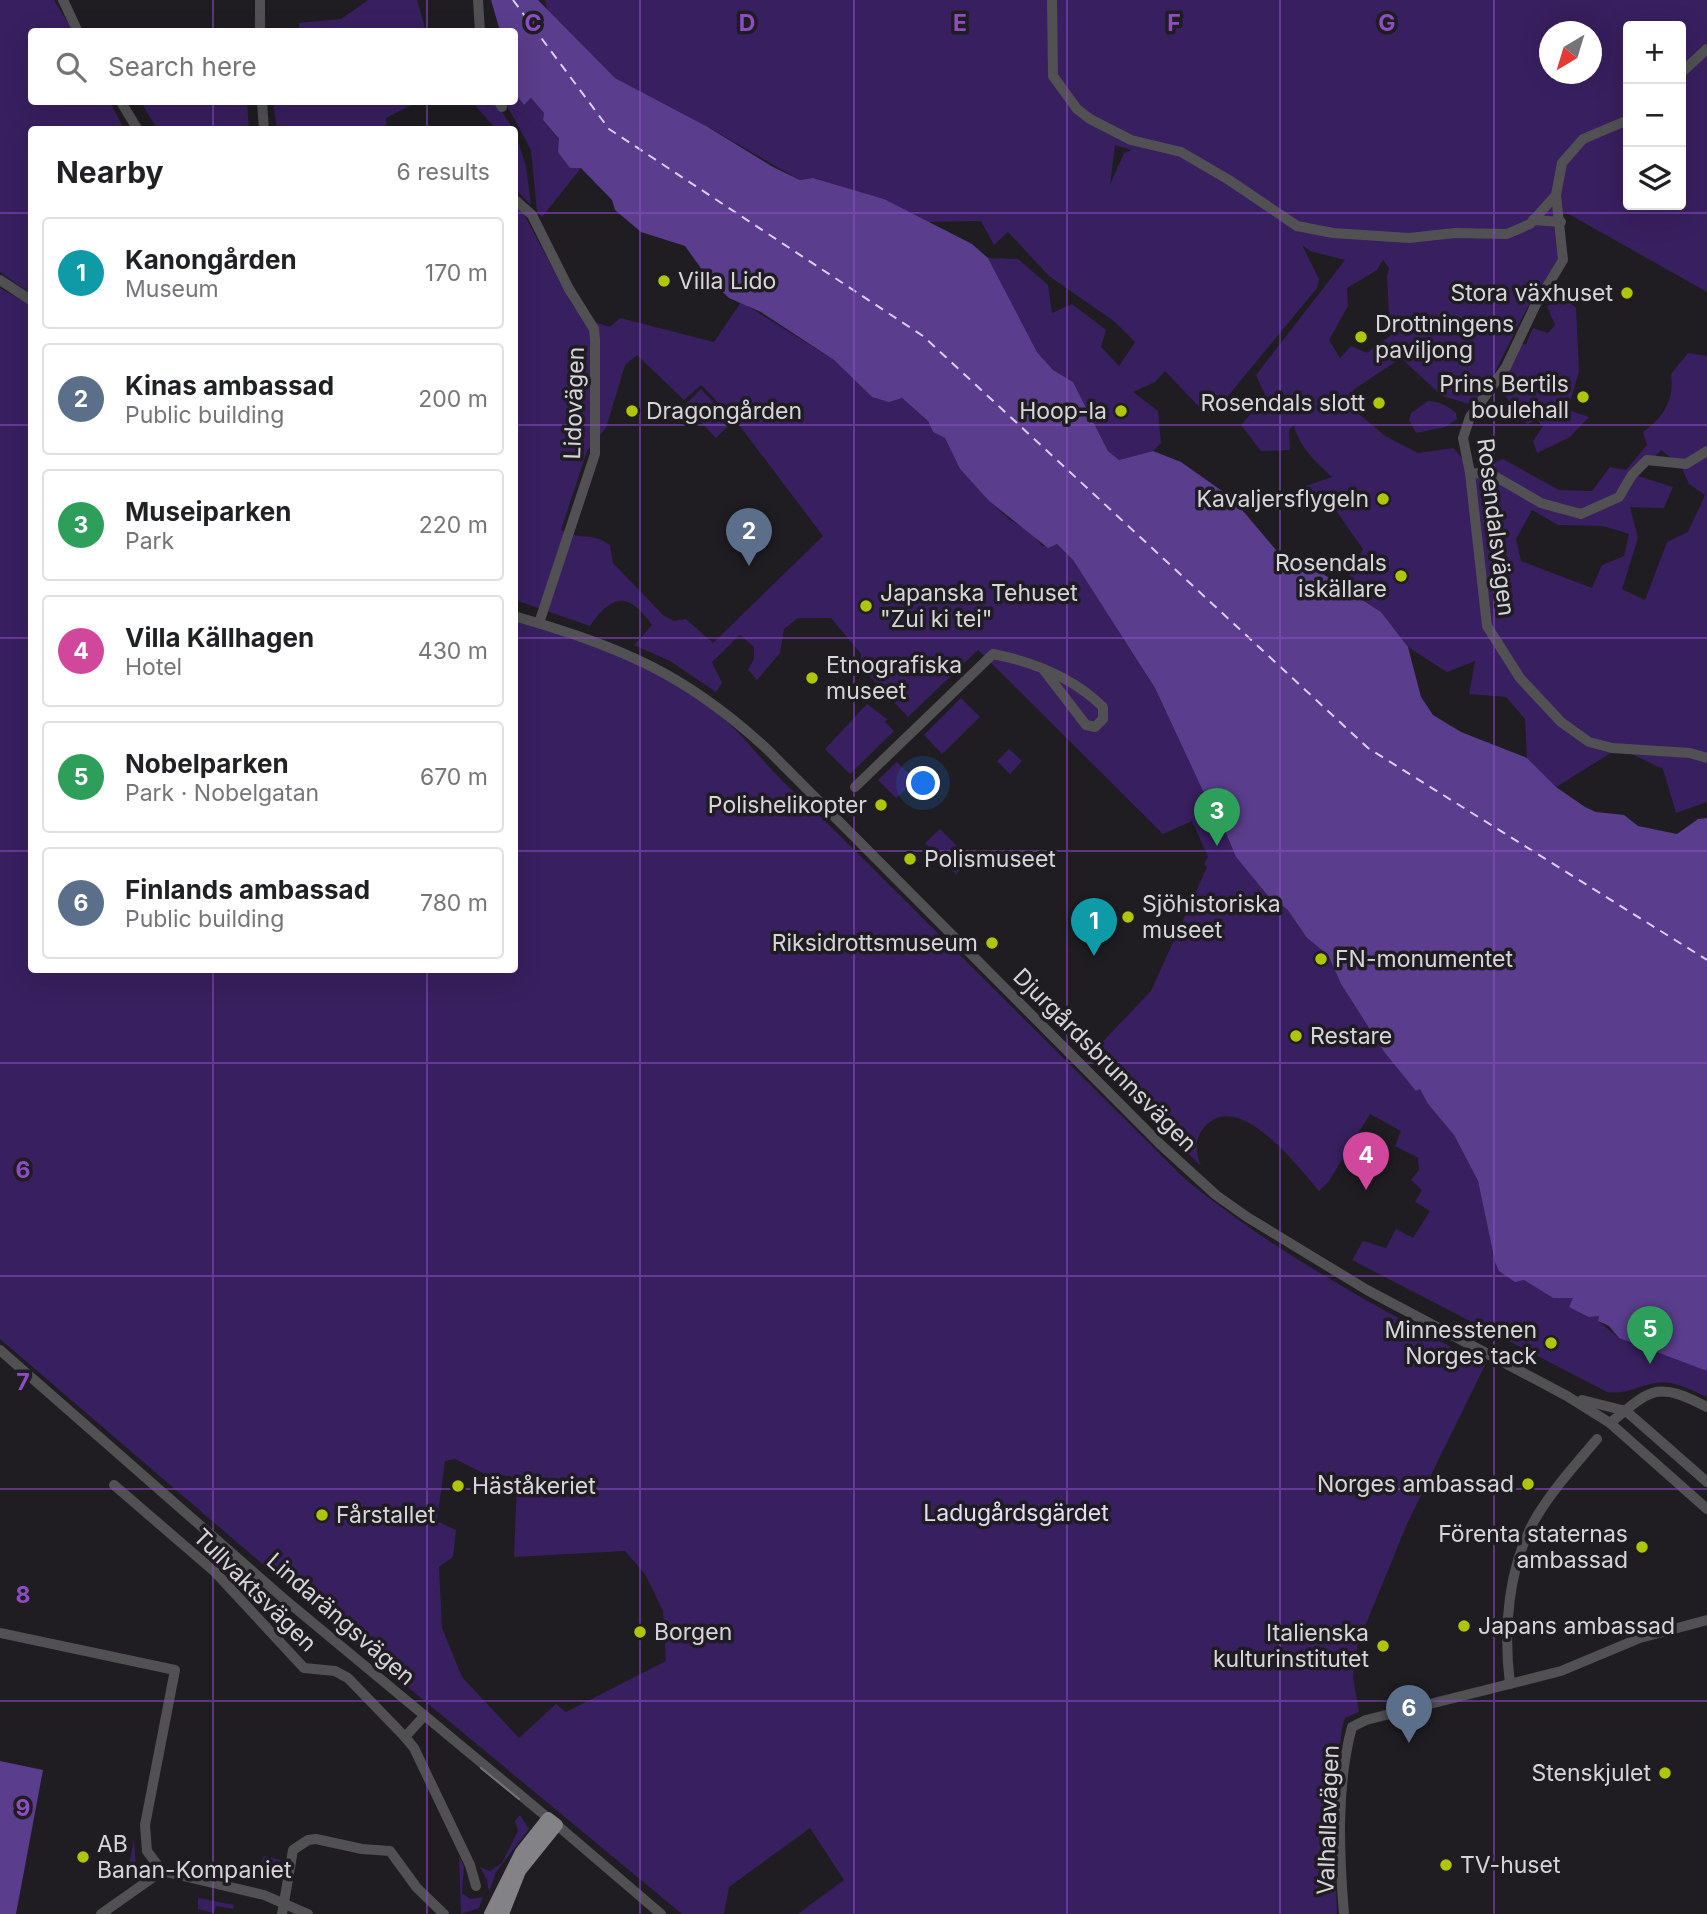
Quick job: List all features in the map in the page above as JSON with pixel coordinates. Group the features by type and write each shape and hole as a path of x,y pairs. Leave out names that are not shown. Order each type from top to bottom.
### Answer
{"main road":[{"path":"491,1913 552,1821"}],"street":[{"path":"63,0 76,28"},
{"path":"260,0 260,28"},
{"path":"478,0 480,28"},
{"path":"1052,0 1050,30 1055,81 1083,115 1134,140 1181,152 1309,230 1409,238 1476,232 1507,234 1534,220 1556,195 1559,173 1567,154 1583,139 1623,122"},
{"path":"1686,68 1707,49"},
{"path":"123,105 136,126"},
{"path":"261,105 264,126"},
{"name":"Rosendalsvägen","path":"1556,195 1563,260 1559,271 1535,306 1506,367 1466,424 1463,438 1470,473 1487,626 1520,678 1560,722 1589,742 1612,748 1690,753 1707,758"},
{"name":"Lidovägen","path":"518,202 533,215 583,314 594,330 595,339 595,454 539,623"},
{"path":"1534,220 1561,222"},
{"path":"0,280 28,298"},
{"path":"1470,473 1491,474 1541,503 1581,514 1619,497 1632,475 1647,460 1686,464 1707,451"},
{"name":"Djurgårdsbrunnsvägen","path":"518,616 610,646 666,671 738,722 933,913 1150,1134 1216,1195 1367,1290 1567,1396"},
{"path":"855,787 993,654 1023,660 1043,669 1086,691 1104,707 1103,719 1095,727 1086,725 1043,669"},
{"name":"Lindarängsvägen","path":"0,1350 424,1716 661,1914"},
{"path":"1610,1423 1644,1394 1660,1391 1683,1395 1707,1407"},
{"path":"1567,1396 1626,1411 1707,1482"},
{"path":"1567,1396 1610,1423 1707,1509"},
{"path":"1597,1439 1536,1518 1524,1549 1512,1586 1507,1621 1510,1684 1561,1671 1640,1638 1707,1620"},
{"name":"Tullvaktsvägen","path":"114,1485 215,1572 304,1668 335,1671 348,1678 405,1737 414,1748 470,1866 476,1886"},
{"path":"0,1633 174,1670 145,1825 147,1851 162,1871 264,1895 283,1909 308,1914"},
{"name":"Valhallavägen","path":"1344,1914 1341,1865 1343,1798 1352,1727 1366,1720 1510,1684"},
{"path":"405,1737 424,1716"},
{"path":"283,1909 293,1850 308,1840 316,1839 362,1849 390,1851 417,1888 442,1911"},
{"path":"102,1914 162,1871"}],"green space":[{"path":"0,0 54,0 71,28 28,28 28,105 112,105 122,126 28,126 28,292 0,272"},
{"path":"368,0 417,0 425,28 299,28 299,23 341,19"},
{"path":"545,0 1707,0 1707,292 1565,212 1554,224 1558,259 1525,312 1495,372 1473,405 1442,396 1401,358 1353,390 1359,414 1385,436 1418,453 1453,448 1474,471 1503,459 1559,490 1592,491 1610,467 1626,470 1647,445 1643,432 1656,421 1666,407 1671,392 1671,374 1688,353 1707,356 1707,802 1676,813 1663,769 1619,748 1556,787 1527,758 1525,719 1506,697 1469,694 1475,661 1447,672 1408,647 1381,612 1344,586 1363,549 1337,512 1310,510 1300,488 1332,477 1305,449 1294,427 1296,423 1289,430 1290,450 1261,451 1241,425 1266,397 1256,375 1345,260 1310,251 1302,245 1319,279 1317,288 1213,414 1204,412 1165,371 1155,382 1133,392 1158,411 1161,443 1153,451 1119,460 1108,451 1073,382 1053,370 1037,352 988,258 1018,259 1048,285 1052,313 1072,304 1106,330 1101,347 1119,366 1135,342 1115,322 1049,276 1008,232 994,245 981,221 924,222 884,199 813,178 800,180 615,78 548,12","holes":["1115,145 1132,150 1124,153 1110,185","1383,260 1389,268 1387,276 1390,336 1367,353 1351,346 1340,358 1329,340 1348,306 1347,288 1377,270","1661,450 1681,466 1689,484 1705,495 1688,532 1667,542 1645,600 1622,589 1638,538 1630,507 1664,508 1673,487 1638,476","1532,510 1558,525 1603,526 1629,534 1624,556 1602,565 1592,588 1521,561 1516,539"]},
{"path":"518,97 524,105 531,98 544,113 543,120 581,168 542,217 537,212 531,150 507,105 518,105"},
{"path":"143,105 247,105 249,126 155,126"},
{"path":"273,105 411,105 386,118 387,126 277,126"},
{"path":"475,105 498,105 511,126 493,126"},
{"path":"518,141 526,166 531,205 518,192"},
{"path":"518,209 524,214 573,306 585,319 610,327 620,318 714,342 741,302 834,360 872,397 902,398 928,421 933,432 945,438 960,469 989,501 1009,519 1032,533 1042,546 1057,544 1073,560 1155,688 1202,789 1217,812 1236,857 1268,896 1287,909 1307,938 1328,955 1341,984 1385,1053 1416,1090 1420,1088 1428,1104 1454,1135 1478,1181 1495,1262 1553,1298 1574,1298 1569,1307 1599,1316 1598,1321 1619,1338 1707,1371 1707,1397 1682,1386 1662,1382 1626,1391 1607,1392 1352,1260 1363,1241 1386,1248 1396,1229 1413,1238 1430,1211 1415,1202 1422,1190 1411,1180 1419,1170 1418,1158 1395,1146 1401,1131 1370,1114 1329,1181 1319,1191 1265,1134 1248,1122 1232,1117 1216,1118 1202,1130 1197,1148 1201,1166 1089,1056 1151,991 1207,867 1204,864 1208,857 1192,821 1163,834 978,650 908,717 860,666 861,654 831,618 798,618 784,629 780,653 757,680 748,670 754,659 754,647 740,635 712,662 722,683 716,692 670,661 634,645 652,625 628,602 613,603 598,615 590,626 518,601","holes":["637,355 684,400 701,385 736,421 823,536 713,643 686,619 674,621 664,616 613,563 610,545 597,538 561,530 587,451 606,428 625,365"]},
{"name":"Ladugårdsgärdet","path":"0,288 28,304 28,973 518,973 518,621 622,657 672,682 719,715 791,790 1185,1179 1292,1256 1485,1365 1407,1524 1358,1643 1353,1677 1359,1712 1345,1718 1342,1728 1333,1816 1337,1914 798,1914 844,1880 810,1828 729,1887 724,1914 682,1914 351,1640 0,1339","holes":["455,1459 483,1473 510,1476 517,1481 514,1557 625,1551 645,1574 663,1611 666,1661 566,1712 556,1704 519,1738 462,1677 442,1628 439,1567 453,1557 456,1530 437,1521 445,1461"]},
{"path":"1566,299 1576,308 1579,371 1568,410 1589,417 1570,437 1537,453 1533,441 1543,426 1537,420 1527,424 1500,389 1521,344 1526,344 1533,328 1548,333 1555,325 1547,306"},
{"path":"701,389 732,422 716,438 685,405"},
{"path":"1428,401 1447,406 1456,413 1457,419 1445,427 1416,433 1409,420 1411,413"},
{"path":"961,698 980,717 942,754 924,735"},
{"path":"867,704 887,719 885,722 894,731 850,774 825,749"},
{"path":"1009,749 1022,761 1010,774 997,761"},
{"path":"897,762 915,780 896,798 878,780"},
{"path":"940,829 971,860 956,874 925,843"},
{"path":"1028,977 1089,1037 1081,1048 1019,986 1020,981"},
{"path":"520,1815 529,1829 496,1872 489,1892 487,1880 480,1867 490,1871 502,1863 518,1831 515,1821"},
{"path":"134,1839 136,1869 127,1876"},
{"path":"264,1856 281,1860 276,1869 264,1875 256,1873"},
{"path":"459,1856 464,1866 462,1893 470,1899 483,1897 479,1908 461,1914"},
{"path":"198,1898 234,1905 233,1909 216,1906 214,1913 198,1909"}],"shaded area":[{"path":"491,0 538,0 615,78 706,126 773,167 800,180 813,178 884,199 972,244 988,258 1037,352 1053,370 1073,382 1108,451 1119,460 1153,451 1181,462 1232,498 1287,563 1323,574 1381,612 1408,647 1421,697 1433,715 1461,732 1527,758 1556,787 1596,812 1624,815 1638,826 1677,834 1698,819 1707,818 1707,1371 1619,1338 1609,1326 1598,1321 1599,1316 1589,1317 1569,1307 1573,1298 1553,1298 1524,1280 1515,1282 1499,1271 1478,1181 1454,1135 1428,1104 1420,1089 1416,1091 1385,1053 1341,984 1328,955 1307,938 1287,909 1268,896 1236,857 1217,812 1202,789 1155,688 1073,560 1057,544 1048,548 989,501 960,469 945,438 933,432 928,421 902,398 889,402 872,397 834,360 761,312 729,298 708,278 685,246 641,232 615,210 612,200 581,168 570,168 558,152 559,139 543,120 544,113 531,98 524,105 518,97 518,28 499,28"},
{"path":"0,1761 43,1770 16,1914 0,1914"}],"ferry route":[{"path":"513,0 609,129 923,336 1368,748 1707,960"}],"tram line":[{"path":"481,1768 519,1799"}],"place":[{"name":"Villa Lido","path":"664,281"},
{"name":"Stora växhuset","path":"1627,293"},
{"name":"Drottningens paviljong","path":"1361,337"},
{"name":"Prins Bertils boulehall","path":"1583,397"},
{"name":"Rosendals slott","path":"1379,403"},
{"name":"Dragongården","path":"632,411"},
{"name":"Hoop-la","path":"1121,411"},
{"name":"Kavaljersflygeln","path":"1383,499"},
{"name":"Kinas ambassad","path":"749,566"},
{"name":"Rosendals iskällare","path":"1401,576"},
{"name":"Japanska Tehuset \"Zui ki tei\"","path":"866,606"},
{"name":"Etnografiska museet","path":"812,678"},
{"name":"Polishelikopter","path":"881,805"},
{"name":"Museiparken","path":"1217,846"},
{"name":"Polismuseet","path":"910,859"},
{"name":"Sjöhistoriska museet","path":"1128,917"},
{"name":"Riksidrottsmuseum","path":"992,943"},
{"name":"Kanongården","path":"1094,956"},
{"name":"FN-monumentet","path":"1321,959"},
{"name":"Restare","path":"1296,1036"},
{"name":"Villa Källhagen","path":"1366,1190"},
{"name":"Minnesstenen Norges tack","path":"1551,1343"},
{"name":"Nobelparken","path":"1650,1364"},
{"name":"Norges ambassad","path":"1528,1484"},
{"name":"Häståkeriet","path":"458,1486"},
{"name":"Fårstallet","path":"322,1515"},
{"name":"Förenta staternas ambassad","path":"1642,1547"},
{"name":"Japans ambassad","path":"1464,1626"},
{"name":"Borgen","path":"640,1632"},
{"name":"Italienska kulturinstitutet","path":"1383,1646"},
{"name":"Finlands ambassad","path":"1409,1743"},
{"name":"Stenskjulet","path":"1665,1773"},
{"name":"AB Banan-Kompaniet","path":"83,1857"},
{"name":"TV-huset","path":"1446,1865"}]}
